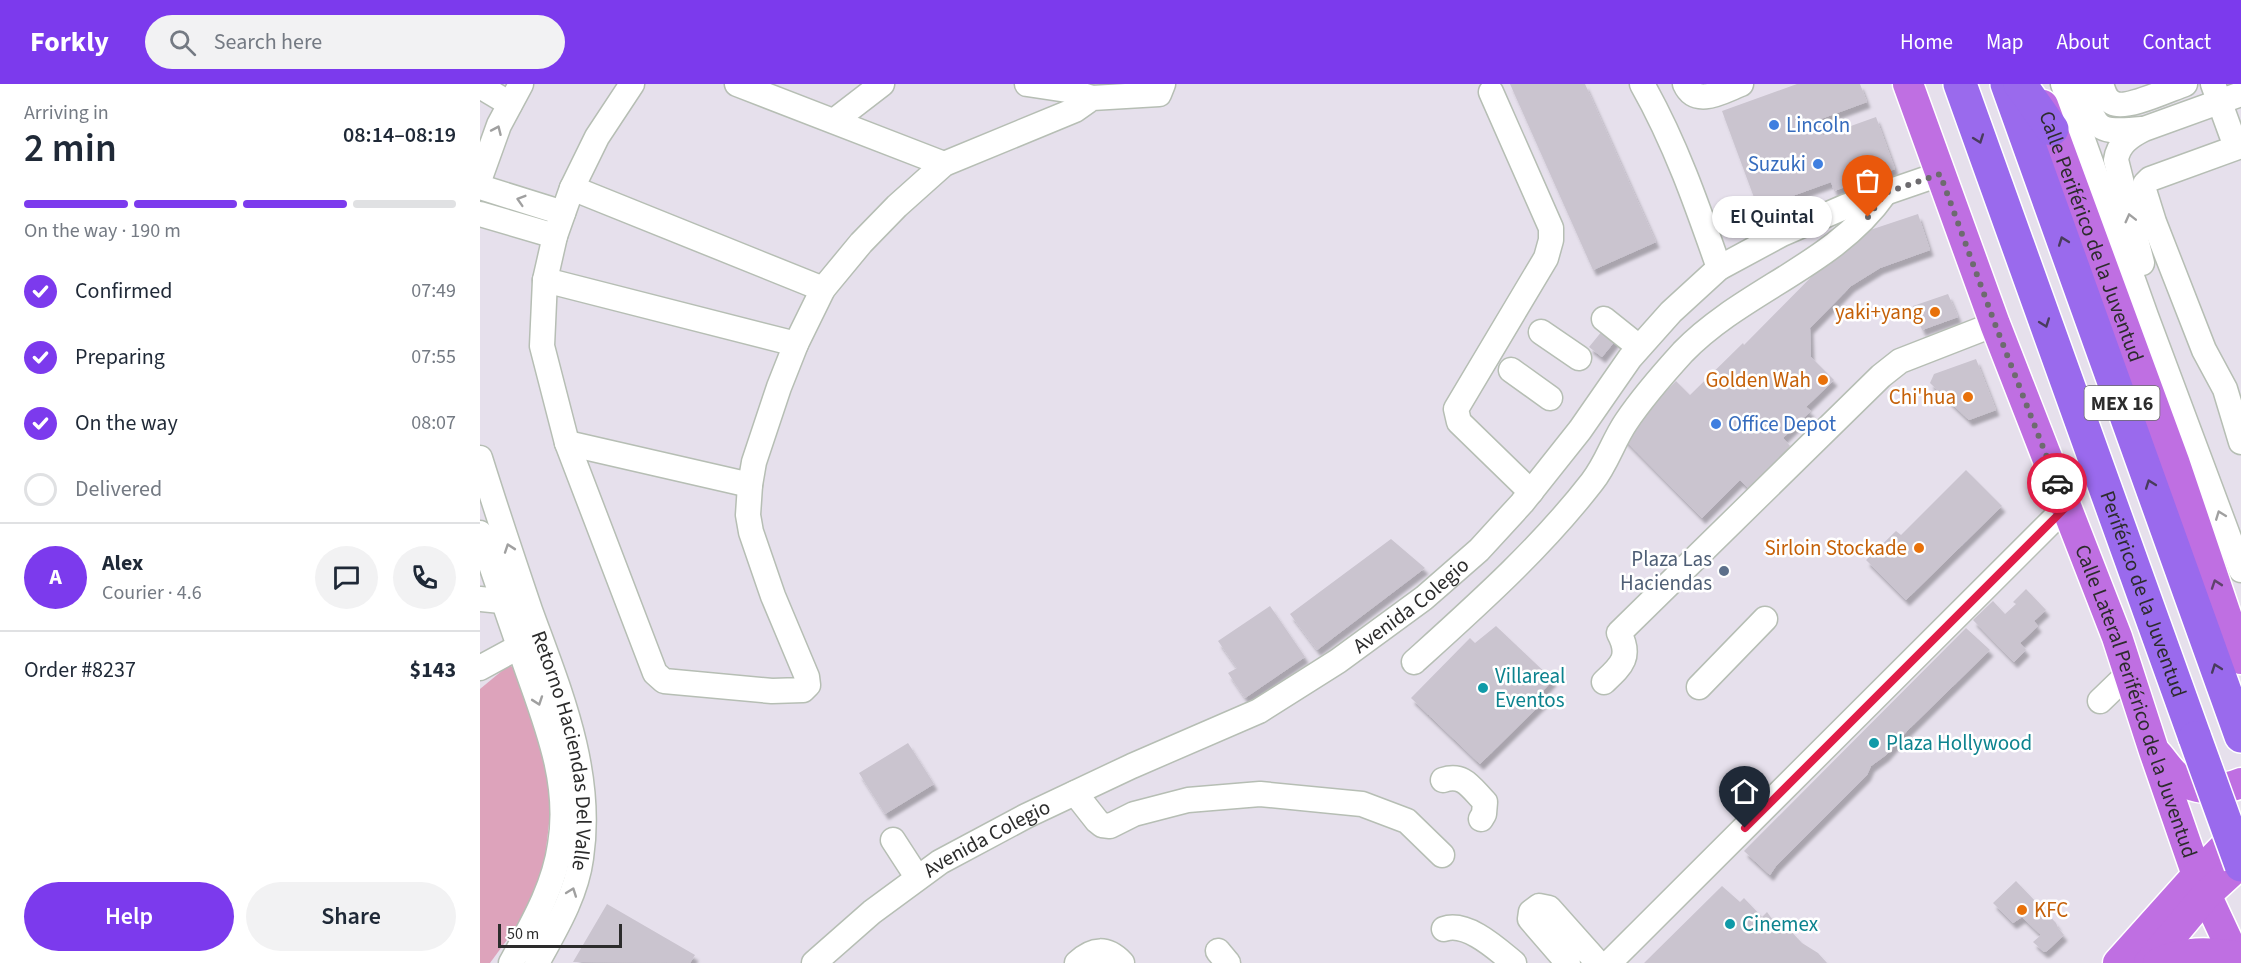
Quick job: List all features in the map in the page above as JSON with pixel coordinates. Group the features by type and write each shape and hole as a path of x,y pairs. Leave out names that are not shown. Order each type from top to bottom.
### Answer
{"highway":[{"name":"Periférico de la Juventud","path":"1960,84 2241,864"},
{"name":"Periférico de la Juventud","path":"2007,84 2238,730"},
{"path":"2020,84 2052,129"}],"main road":[{"path":"1908,84 1995,324 2066,507"},
{"name":"Calle Periférico de la Juventud","path":"2036,84 2052,129 2077,160 2175,464 2241,659"},
{"name":"Calle Lateral Periférico de la Juventud","path":"2066,507 2117,637 2154,751 2202,885"},
{"path":"2154,751 2178,779 2196,787 2219,788 2241,783"},
{"path":"2153,952 2241,830"},
{"path":"2202,885 2241,864"},
{"path":"2202,885 2234,955"},
{"path":"2234,955 2241,919"},
{"path":"2118,963 2153,952 2179,956 2205,952 2234,955"}],"street":[{"path":"632,84 597,137 572,188 555,236 545,280 542,346 567,443 655,673 664,681 772,691 804,690 808,685 807,677 773,596 751,532 748,515 750,485 754,462 776,397 796,344 823,289 861,243 897,206 944,164 1075,110 1092,98"},
{"path":"737,84 944,164"},
{"path":"834,121 882,84"},
{"path":"1027,84 1067,90 1092,98 1159,94 1163,84"},
{"path":"1642,84 1680,163 1719,268"},
{"path":"1685,84 1694,96 1703,97 1741,84"},
{"path":"2063,84 2077,160 2146,316 2241,570"},
{"path":"2082,84 2094,119 2102,129 2114,132 2144,129"},
{"path":"2101,84 2111,103 2125,106 2185,84"},
{"path":"480,178 492,140 498,91"},
{"path":"1491,92 1551,228 1551,240 1546,258 1456,412 1459,422 1531,492"},
{"path":"2146,316 2147,284 2116,160 2117,152 2132,135 2224,93 2238,147 2150,179 2145,184 2144,190 2154,222 2204,350 2225,389 2241,442"},
{"name":"Avenida Colegio","path":"814,963 872,912 917,877 976,842 1075,793 1259,711 1338,661 1424,598 1479,550 1531,492 1580,430 1634,353 1671,312 1719,268 1782,234 1847,206 1940,174"},
{"path":"480,187 563,213"},
{"path":"572,188 823,289"},
{"path":"1414,662 1506,579 1564,517 1604,464 1625,423 1684,352 1706,331 1739,306 1793,273 1858,227 1885,193"},
{"path":"480,214 555,236"},
{"path":"545,280 796,344"},
{"path":"1604,682 1623,661 1626,645 1619,633 1881,376 1900,361 1995,324"},
{"path":"1600,326 1634,353"},
{"path":"1541,332 1579,358"},
{"path":"1511,370 1550,398"},
{"path":"567,443 750,485"},
{"path":"480,458 516,603"},
{"path":"1609,963 2066,507"},
{"path":"480,533 516,603"},
{"path":"480,599 516,603"},
{"name":"Retorno Haciendas Del Valle","path":"516,603 529,641 577,750 582,778 584,819 581,860 569,901 537,963"},
{"path":"1700,687 1765,619"},
{"path":"480,668 529,641"},
{"name":"Retorno Haciendas Del Valle","path":"511,963 546,895 561,845 563,822 563,795 559,772 540,708 529,641"},
{"path":"2100,701 2129,672"},
{"path":"1443,780 1452,777 1461,778 1485,802 1481,819"},
{"path":"1075,793 1102,825 1110,826 1134,814 1188,800 1260,794 1362,804 1407,821 1442,855"},
{"path":"893,840 917,877"},
{"path":"1444,929 1463,928 1496,947 1514,963"},
{"path":"1568,963 1559,936 1598,963"},
{"path":"1077,963 1084,956 1100,951 1113,953 1122,963"}],"shaded area":[{"path":"509,665 522,672 540,733 552,799 543,874 523,918 490,963 480,963 480,689"}],"building":[{"path":"1510,84 1585,84 1656,242 1593,270"},
{"path":"1797,84 1860,84 1867,102 1818,120 1823,136 1876,117 1895,169 1834,191 1831,182 1773,203 1775,211 1762,219 1722,111"},
{"name":"Office Depot","path":"1918,214 1930,250 1880,268 1851,286 1810,328 1811,357 1834,380 1806,407 1811,411 1783,438 1790,446 1748,488 1740,480 1702,518 1621,436 1676,381 1690,395 1743,343 1744,345 1827,261 1867,231"},
{"name":"yaki+yang","path":"1948,294 1958,317 1922,330 1913,306"},
{"path":"1616,314 1629,324 1602,357 1589,347"},
{"name":"Chi'hua","path":"1976,359 1996,410 1969,420 1930,383 1934,374"},
{"name":"Sirloin Stockade","path":"1966,470 2002,506 1906,600 1866,560 1896,531 1901,535"},
{"path":"1391,539 1425,568 1317,650 1290,614"},
{"path":"2026,589 2046,610 2034,621 2038,626 2020,643 2026,650 2014,662 1973,620 1993,601 2005,614 2016,604 2013,602"},
{"path":"1270,606 1305,657 1245,698 1228,673 1237,668 1218,641"},
{"name":"Villareal Eventos","path":"1496,626 1553,680 1538,696 1543,702 1480,764 1411,698 1470,638 1475,643"},
{"name":"Plaza Hollywood","path":"1966,628 1990,650 1907,731 1886,755 1871,766 1867,775 1776,866 1770,875 1744,851"},
{"path":"908,743 934,784 885,814 859,773"},
{"name":"KFC","path":"2016,881 2056,923 2064,935 2047,951 2044,952 2033,942 2041,935 2022,917 2013,923 1993,903"},
{"name":"Cinemex","path":"1722,886 1740,902 1744,898 1762,917 1767,912 1778,927 1782,922 1802,943 1818,953 1827,963 1644,963"},
{"path":"607,904 695,955 690,963 573,962"}],"way so far":[{"path":"1868,217 1885,193 1940,174 2057,483"}],"place":[{"name":"Lincoln","path":"1774,125"},
{"name":"Suzuki","path":"1818,164"},
{"name":"El Quintal","path":"1868,217"},
{"name":"yaki+yang","path":"1935,312"},
{"name":"Golden Wah","path":"1823,380"},
{"name":"Chi'hua","path":"1968,397"},
{"name":"Office Depot","path":"1716,424"},
{"name":"Sirloin Stockade","path":"1919,548"},
{"name":"Plaza Las Haciendas","path":"1724,571"},
{"name":"Villareal Eventos","path":"1483,688"},
{"name":"Plaza Hollywood","path":"1874,743"},
{"name":"KFC","path":"2022,910"},
{"name":"Cinemex","path":"1730,924"}],"route":[{"path":"1745,828 2066,507 2057,483"}]}
